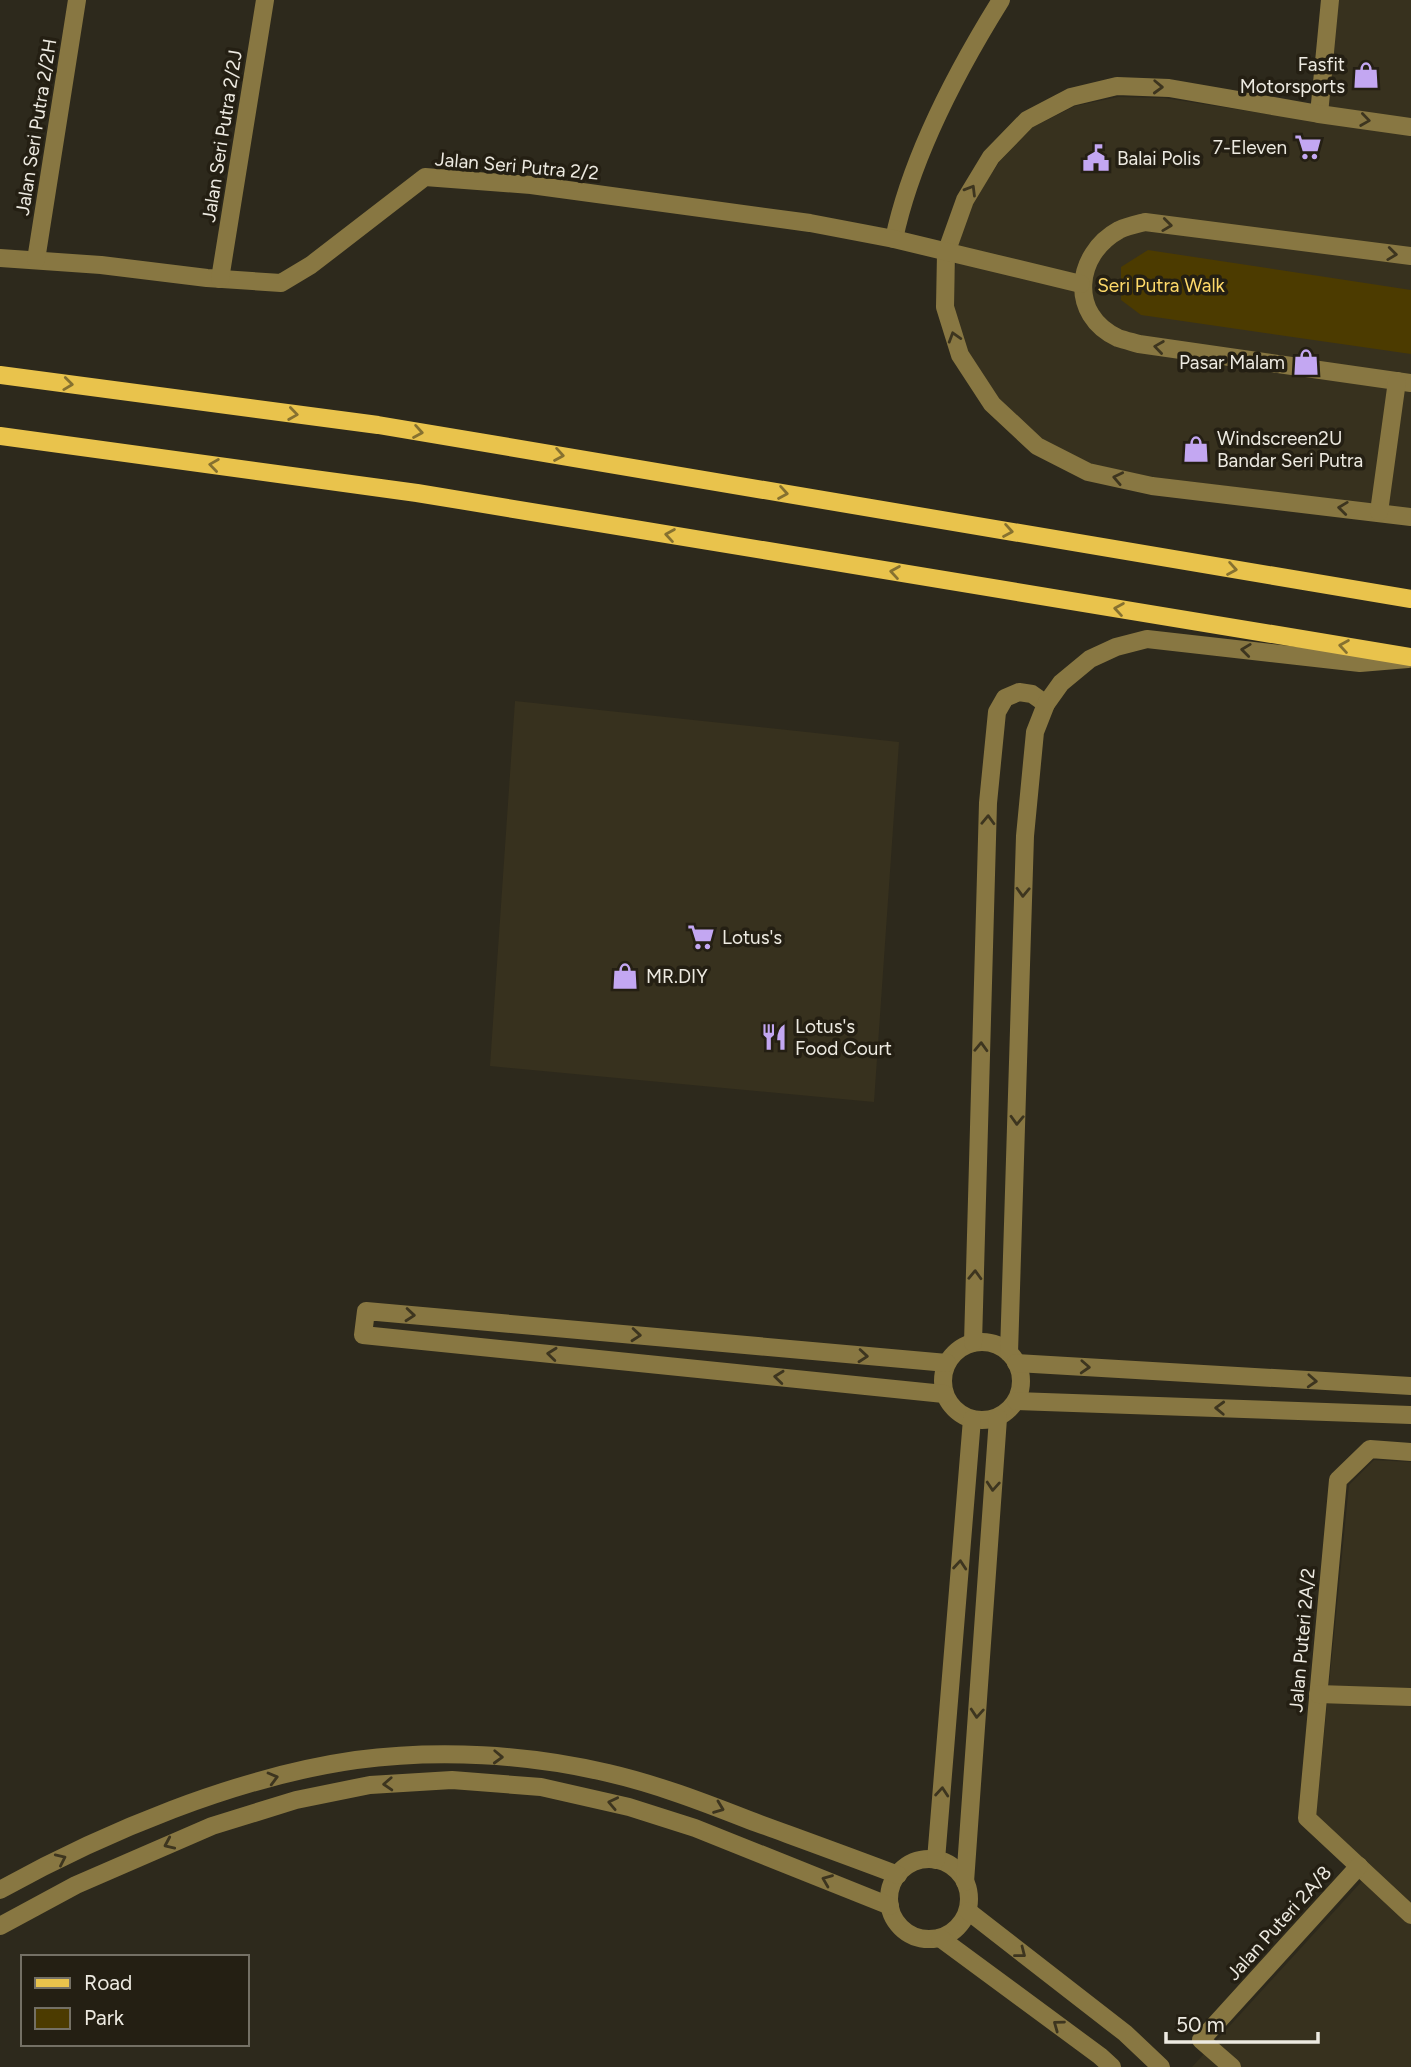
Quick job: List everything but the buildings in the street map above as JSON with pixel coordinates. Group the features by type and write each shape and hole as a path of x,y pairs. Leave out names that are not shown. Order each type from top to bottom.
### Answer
{"main road":[{"path":"0,375 378,425 1411,599"},
{"path":"0,436 417,493 1411,658"}],"street":[{"name":"Jalan Seri Putra 2/2H","path":"36,260 77,0"},
{"name":"Jalan Seri Putra 2/2J","path":"220,279 265,0"},
{"path":"894,239 901,208 939,114 971,49 1002,0"},
{"path":"1320,114 1330,0"},
{"path":"1411,127 1170,88 1117,86 1071,97 1027,120 991,157 965,200 946,253 945,307 960,355 992,404 1037,446 1088,472 1152,486 1411,517"},
{"name":"Jalan Seri Putra 2/2","path":"0,258 281,283 294,277 425,177 531,185 810,223 894,239 1081,284"},
{"path":"1379,512 1404,382 1139,344 1117,337 1098,322 1087,305 1081,284 1094,251 1119,230 1145,222 1411,256"},
{"path":"1411,658 1360,663 1147,639 1116,647 1090,659 1060,683 1046,704 1035,732 1025,836 1013,1358 1021,1376 1021,1388 1016,1401 1008,1410 998,1418 985,1421 960,1414 944,1394 942,1381 947,1363 961,1348 986,1342 998,1346 1013,1358 1411,1387"},
{"path":"973,1343 988,803 997,712 1005,698 1019,692 1032,694 1046,704"},
{"path":"944,1394 363,1335 366,1311 947,1363"},
{"path":"1016,1401 1411,1415"},
{"path":"965,1882 948,1864 936,1860 915,1862 898,1875 890,1895 894,1919 914,1936 940,1938 962,1923 968,1911 965,1882 998,1418"},
{"path":"936,1860 972,1419"},
{"name":"Jalan Puteri 2A/2","path":"1359,1866 1307,1818 1338,1480 1370,1449 1411,1452"},
{"path":"1318,1694 1411,1697"},
{"path":"0,1890 116,1834 197,1801 277,1777 356,1760 434,1754 516,1757 608,1773 690,1797 898,1875"},
{"path":"0,1926 76,1885 212,1826 296,1800 370,1785 452,1780 541,1787 629,1807 695,1828 890,1906"},
{"path":"1359,1866 1411,1915"},
{"name":"Jalan Puteri 2A/8","path":"1232,2067 1201,2040 1359,1866"},
{"path":"968,1911 1125,2033 1161,2067"},
{"path":"940,1938 1100,2056 1111,2067"}],"shaded area":[{"path":"1337,0 1411,0 1411,509 1153,477 1089,464 1041,438 997,399 965,349 951,304 958,244 972,203 1000,161 1033,127 1075,106 1118,97 1164,98 1326,123"},
{"name":"Lotus's","path":"515,701 899,742 874,1102 490,1066"},
{"path":"1374,1460 1411,1462 1411,2067 1192,2067 1373,1869 1316,1815 1349,1485"}],"green space":[{"name":"Seri Putra Walk","path":"1148,250 1411,290 1411,354 1141,315 1121,300 1121,267"}],"place":[{"name":"Fasfit Motorsports","path":"1366,75"},
{"name":"7-Eleven","path":"1308,147"},
{"name":"Balai Polis","path":"1096,158"},
{"name":"Pasar Malam","path":"1306,362"},
{"name":"Windscreen2U Bandar Seri Putra","path":"1196,449"},
{"name":"Lotus's","path":"701,937"},
{"name":"MR.DIY","path":"625,976"},
{"name":"Lotus's Food Court","path":"774,1037"}]}
